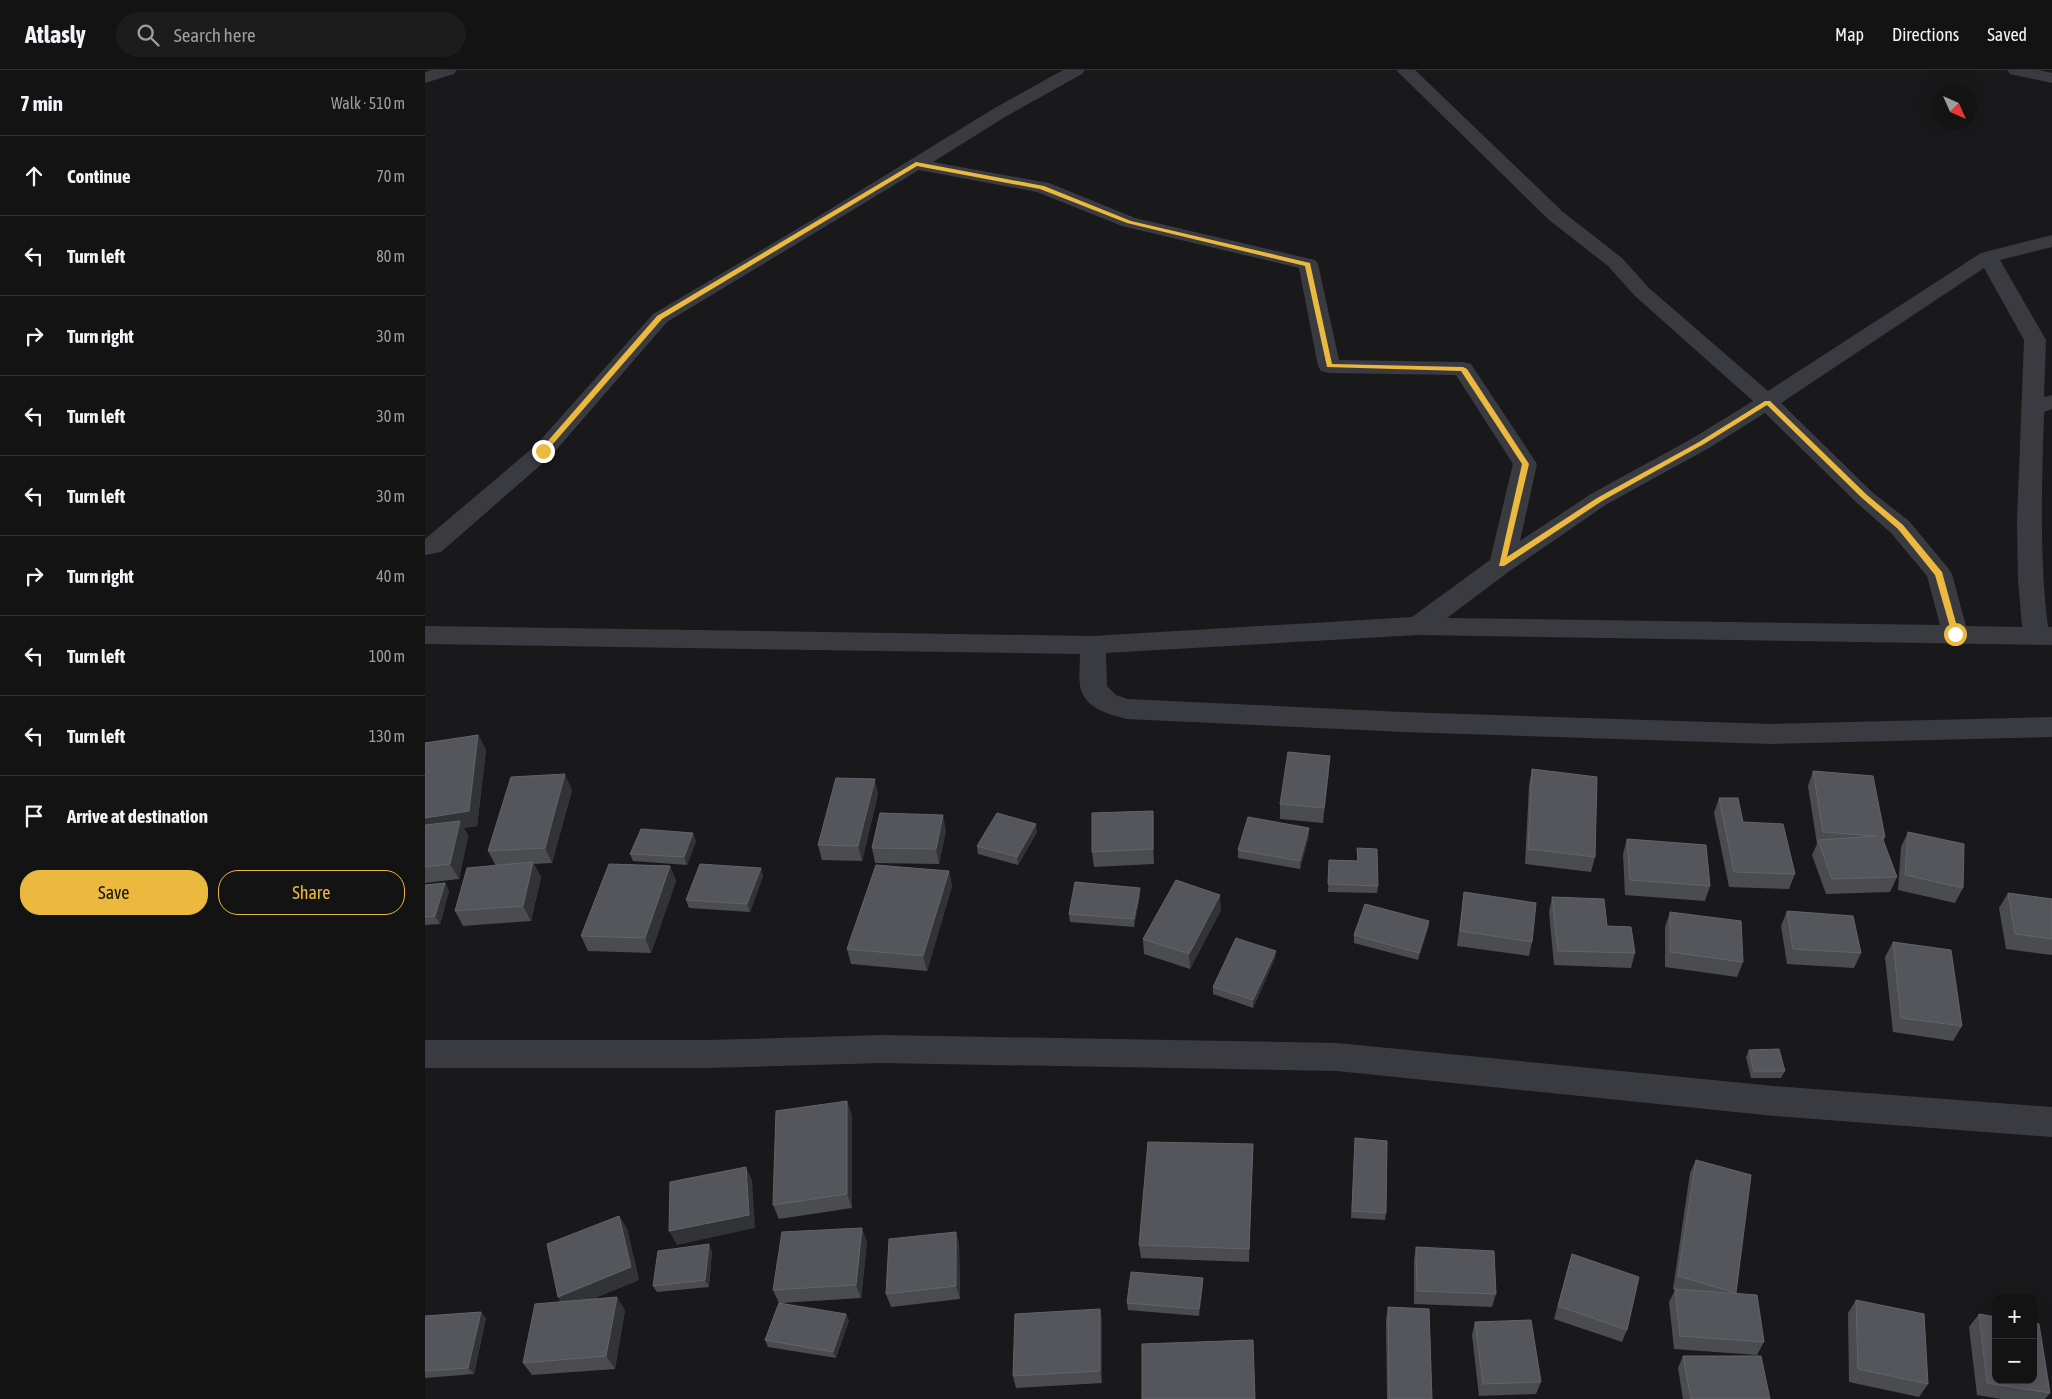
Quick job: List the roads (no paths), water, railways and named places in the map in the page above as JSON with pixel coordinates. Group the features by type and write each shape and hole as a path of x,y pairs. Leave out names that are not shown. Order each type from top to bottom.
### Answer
{"street":[{"path":"425,78 448,70"},
{"path":"425,547 431,546 543,451 660,318 999,113 1076,70"},
{"path":"1405,70 1556,216 1615,262 1642,292 1767,402 1864,497 1900,527 1939,574 1955,634"},
{"path":"2016,70 2052,78"},
{"path":"916,164 1042,187 1129,222 1308,264 1329,366 1463,369 1525,464 1502,564"},
{"path":"1418,626 1502,564 1599,499 1701,443 1989,257 2052,241"},
{"path":"425,634 1093,645 1418,626 2044,636 2031,599 2029,534 2042,405 2035,340 1989,257"},
{"path":"1093,645 1094,689 1106,702 1126,709 1403,722 1772,734 2052,727"},
{"path":"425,1054 708,1054 883,1049 1337,1057 1774,1100 2052,1122"}]}
